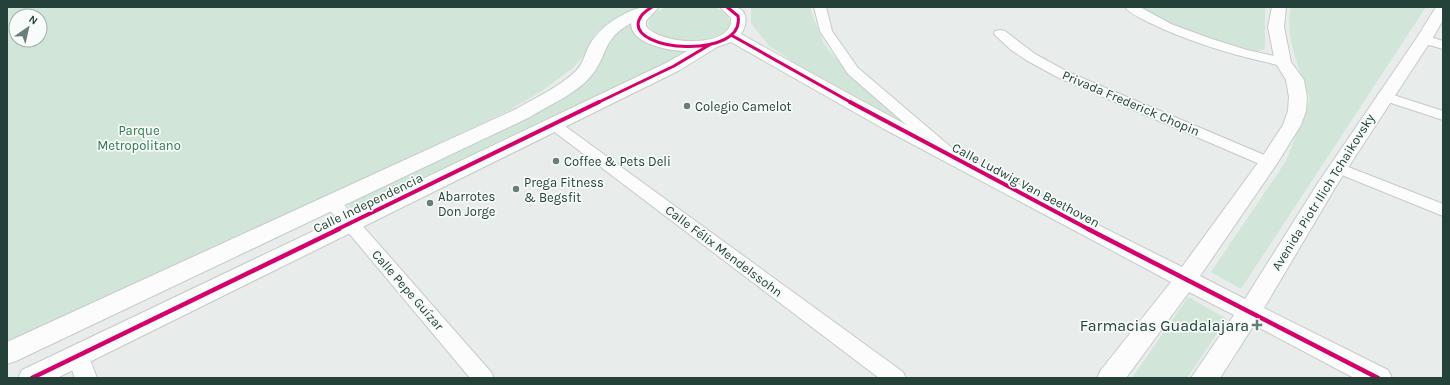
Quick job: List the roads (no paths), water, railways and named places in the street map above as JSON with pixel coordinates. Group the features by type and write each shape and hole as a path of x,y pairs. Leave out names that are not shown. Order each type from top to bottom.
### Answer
{"street":[{"path":"820,7 826,31 853,71 956,160"},
{"path":"1131,7 1148,18 1208,42 1252,56 1283,62"},
{"path":"1111,378 1186,279 1268,162 1292,125 1298,97 1295,80 1283,62 1276,28 1279,7"},
{"name":"Avenida Piotr Ilich Tchaikovsky","path":"1204,378 1250,312 1338,168 1384,96 1424,39 1443,7"},
{"path":"649,9 640,16 638,28 642,34 650,39 672,46 698,46 711,44 731,35 739,26 735,10"},
{"name":"Calle Independencia","path":"7,354 523,113 564,88 584,73 598,45 612,28 624,20 649,9"},
{"name":"Privada Frederick Chopin","path":"1000,34 1015,48 1037,62 1083,84 1268,162"},
{"name":"Calle Ludwig Van Beethoven","path":"731,35 838,96 956,160 1378,378"},
{"path":"1424,39 1443,45"},
{"name":"Calle Independencia","path":"32,378 674,66 711,44"},
{"path":"1384,96 1443,116"},
{"name":"Calle Félix Mendelssohn","path":"553,124 895,378"},
{"path":"1338,168 1443,210"},
{"name":"Calle Pepe Guízar","path":"332,203 483,378"},
{"path":"78,356 86,378"}],"place":[{"name":"Colegio Camelot","path":"687,106"},
{"name":"Coffee & Pets Deli","path":"556,161"},
{"name":"Prega Fitness & Begsfit","path":"516,189"},
{"name":"Abarrotes Don Jorge","path":"430,203"},
{"name":"Farmacias Guadalajara","path":"1257,325"}],"park label":[{"name":"Parque Metropolitano","path":"139,138"}]}
